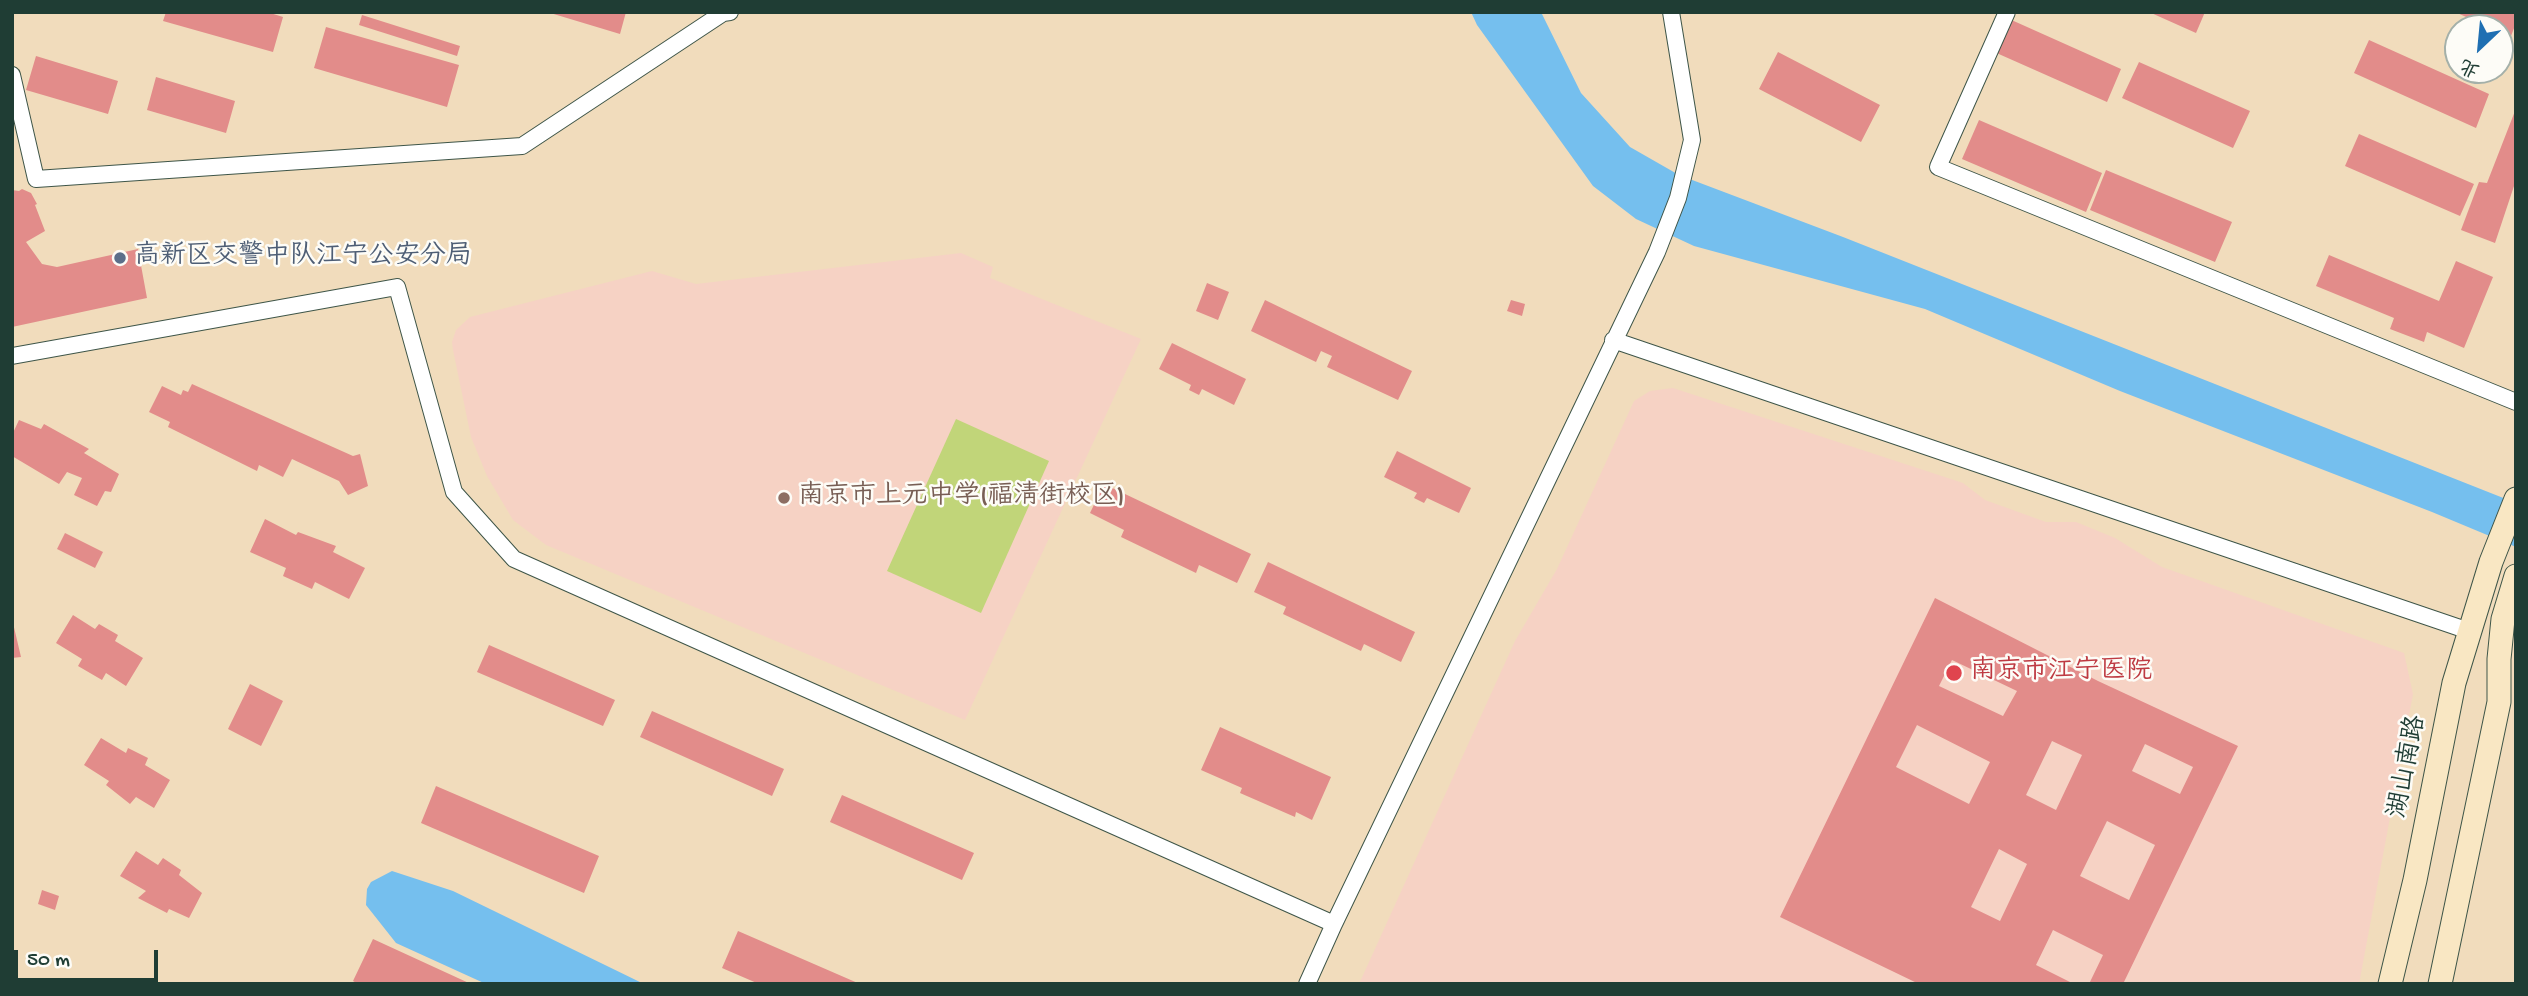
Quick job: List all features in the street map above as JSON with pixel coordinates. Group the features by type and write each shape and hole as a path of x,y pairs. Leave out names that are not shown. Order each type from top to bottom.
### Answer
{"main road":[{"name":"湖山南路","path":"2390,984 2454,683 2491,562 2516,499"},
{"path":"2440,984 2499,702 2503,619 2516,576"}],"street":[{"path":"12,75 36,179 522,146 723,13 730,12"},
{"path":"1307,984 1657,252 1678,198 1692,140 1671,12"},
{"path":"2007,12 1938,167 2516,402"},
{"path":"12,356 397,287 454,492 514,559 1334,924"},
{"path":"1613,340 2469,631"}],"shaded area":[{"name":"南京市上元中学(福清街校区)","path":"961,253 993,267 990,278 1141,339 965,720 546,545 513,520 487,476 471,437 452,342 456,330 470,317 652,271 696,284"},
{"name":"南京市江宁医院","path":"1673,388 1963,483 1985,500 2046,522 2076,522 2115,538 2162,567 2404,653 2413,694 2359,984 1359,984 1515,641 1557,569 1634,401 1650,391"}],"green space":[{"path":"956,419 1049,461 981,613 887,571"}],"water":[{"path":"1471,12 1541,12 1581,93 1630,147 1679,175 1843,237 2516,503 2516,547 2120,391 1925,309 1694,246 1636,219 1593,186 1477,25"},
{"path":"392,871 453,891 644,984 486,984 396,943 366,905 367,889 371,882"}],"building":[{"path":"166,12 267,12 283,17 273,52 163,21"},
{"path":"547,12 626,12 620,34"},
{"path":"2149,12 2205,12 2196,33"},
{"path":"2455,12 2516,12 2516,23 2514,28 2514,14"},
{"path":"362,15 460,46 457,56 359,25"},
{"path":"2007,18 2121,69 2107,102 1992,51"},
{"path":"326,27 459,65 447,107 314,68"},
{"path":"2369,40 2444,74 2444,84 2467,84 2489,94 2476,128 2354,73"},
{"path":"1778,52 1880,105 1861,142 1759,89"},
{"path":"36,56 118,81 108,114 26,90"},
{"path":"2139,62 2250,111 2233,148 2122,98"},
{"path":"156,77 235,101 226,133 147,110"},
{"path":"2515,111 2516,180 2495,243 2461,230 2479,182 2487,183"},
{"path":"1979,120 2102,173 2086,212 1962,159"},
{"path":"2359,134 2474,184 2460,216 2345,166"},
{"path":"2106,170 2232,222 2215,262 2090,210"},
{"name":"高新区交警中队江宁公安分局","path":"22,189 31,193 45,231 26,242 42,264 57,267 138,249 147,298 12,327 12,190"},
{"path":"2329,255 2439,301 2456,261 2493,277 2464,348 2427,332 2424,342 2390,329 2394,318 2316,286"},
{"path":"1207,283 1229,292 1218,320 1196,311"},
{"path":"1265,300 1412,371 1398,400 1327,367 1332,356 1321,351 1316,362 1251,331"},
{"path":"1511,300 1525,304 1522,316 1507,311"},
{"path":"1172,343 1246,379 1234,405 1202,389 1199,395 1189,390 1191,385 1159,369"},
{"path":"192,384 353,456 360,454 368,486 348,495 339,481 292,459 283,477 259,465 257,471 168,427 170,422 149,412 162,386 181,395 183,390 188,392"},
{"path":"19,420 41,429 44,424 89,449 84,453 119,474 111,492 105,491 97,506 74,495 82,478 67,472 59,484 12,456 12,435"},
{"path":"1397,451 1471,488 1459,513 1427,498 1424,503 1414,498 1417,493 1384,477"},
{"path":"1104,484 1251,554 1237,583 1199,565 1196,573 1121,537 1124,530 1090,513"},
{"path":"265,519 296,535 298,532 336,546 333,552 365,568 349,599 315,582 312,589 283,576 286,568 250,552"},
{"path":"65,533 103,552 95,568 57,549"},
{"path":"1268,562 1415,632 1401,662 1364,644 1361,651 1283,614 1286,607 1254,592"},
{"path":"1935,598 2098,681 2238,746 2123,984 2089,984 2103,955 2053,930 2036,965 2074,984 1919,984 1780,917","holes":["1952,660 2017,691 2003,716 1939,686","1917,725 1990,762 1969,804 1896,767","2052,741 2082,755 2056,810 2026,795","2145,744 2193,767 2180,794 2132,771","2107,821 2155,845 2129,900 2080,876","1999,849 2027,864 2000,921 1971,907"]},
{"path":"73,615 95,629 99,624 118,635 115,641 143,658 126,686 106,673 102,680 78,666 82,659 56,643"},
{"path":"12,624 21,657 12,658"},
{"path":"489,645 615,700 603,726 477,672"},
{"path":"250,684 283,701 261,746 228,729"},
{"path":"652,711 784,769 772,796 640,737"},
{"path":"1220,727 1331,777 1312,820 1296,812 1295,817 1240,793 1242,788 1201,770"},
{"path":"101,738 126,753 128,748 148,758 145,765 170,780 154,808 136,797 130,804 106,785 109,781 84,765"},
{"path":"436,786 599,856 584,893 421,823"},
{"path":"842,795 974,853 962,880 830,822"},
{"path":"136,851 158,865 163,858 181,870 179,875 202,893 189,918 169,909 167,913 138,898 146,891 120,876"},
{"path":"42,890 59,896 55,910 38,904"},
{"path":"738,931 860,984 759,984 722,968"},
{"path":"373,939 471,984 358,984 353,981"}],"place":[{"name":"高新区交警中队江宁公安分局","path":"120,258"},
{"name":"南京市上元中学(福清街校区)","path":"784,498"},
{"name":"南京市江宁医院","path":"1954,673"}]}
